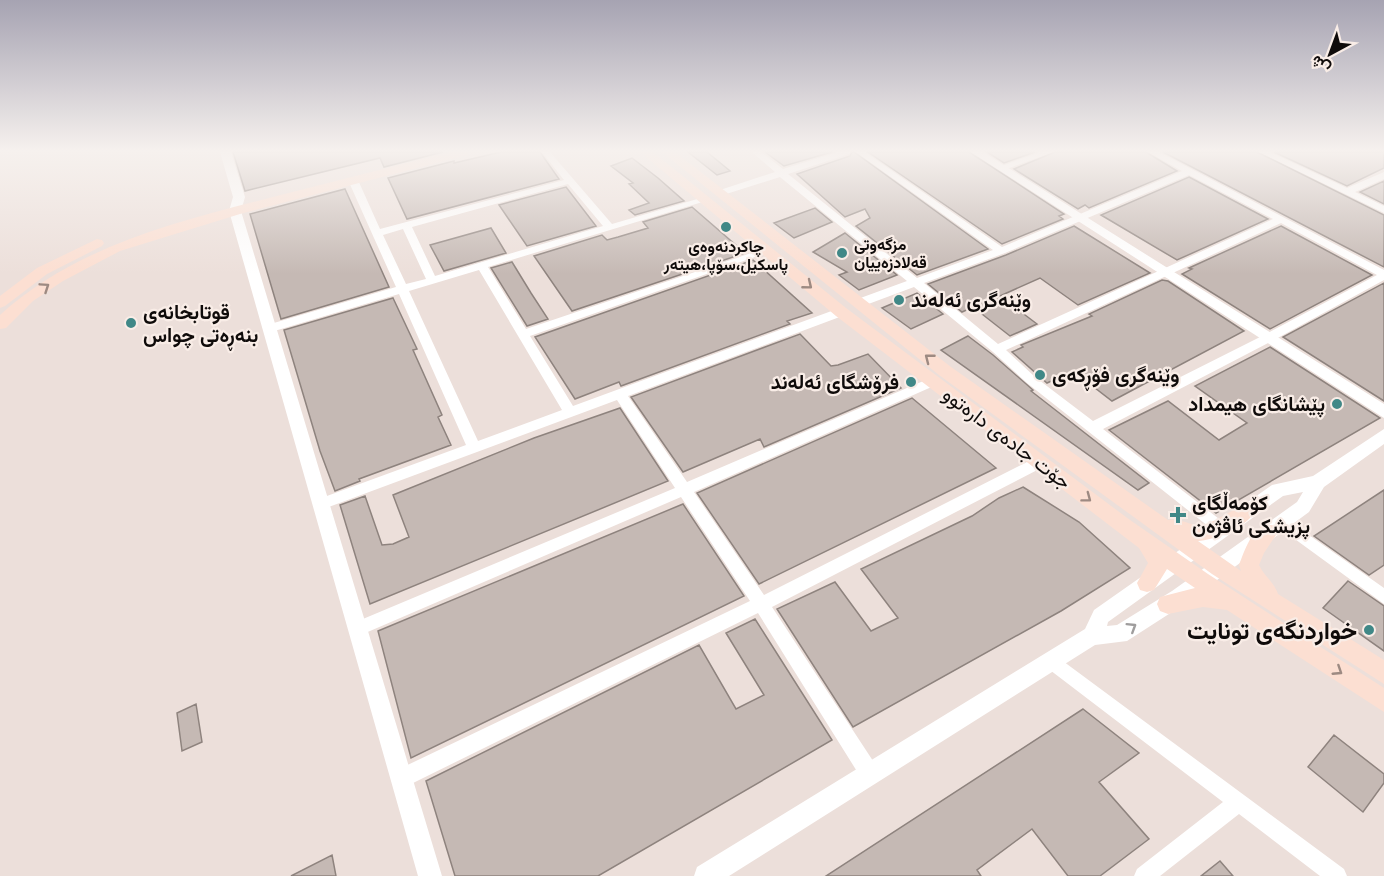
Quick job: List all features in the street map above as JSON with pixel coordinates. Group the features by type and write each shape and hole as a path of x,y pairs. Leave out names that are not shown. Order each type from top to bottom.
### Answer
{"main road":[{"path":"0,324 28,298 90,259 236,206 283,193"},
{"path":"0,303 42,271 80,250 151,224 295,193"},
{"name":"جۆت جادەی دارەتوو","path":"695,193 841,312 1175,563 1201,581 1384,673"},
{"name":"جۆت جادەی دارەتوو","path":"720,193 945,370 1193,548 1384,701"},
{"path":"1115,493 1185,532 1203,534 1243,514"},
{"path":"1123,526 1157,557 1158,568 1147,583"},
{"path":"1275,527 1251,555 1250,570 1298,631"},
{"path":"1168,604 1198,597 1218,599 1298,631"}],"street":[{"path":"234,193 429,876"},
{"path":"359,193 474,447"},
{"path":"376,233 526,193"},
{"path":"580,193 610,228"},
{"path":"808,193 915,284 998,349 1031,380 1218,526"},
{"path":"918,193 1000,251"},
{"path":"1040,193 1164,274 1270,337 1384,412"},
{"path":"859,303 1000,251 1138,193"},
{"path":"1232,193 1384,274"},
{"path":"1349,193 1384,210"},
{"path":"271,328 704,200"},
{"path":"998,349 1282,219"},
{"path":"406,225 432,280"},
{"path":"522,334 767,251"},
{"path":"482,266 569,411"},
{"path":"1094,427 1270,337 1384,274"},
{"path":"321,504 841,312"},
{"path":"357,628 932,382"},
{"path":"619,393 761,604 870,774"},
{"path":"706,876 1092,636 1120,634 1168,604 1303,507 1318,482 1384,435"},
{"path":"402,778 761,604 1040,462"},
{"path":"1092,636 1101,616 1193,548 1278,490 1318,482"},
{"path":"1275,527 1384,597"},
{"path":"1052,661 1337,876"},
{"path":"1144,876 1239,802"}],"building":[{"path":"330,193 347,193 389,287 281,319 250,214"},
{"path":"395,193 506,193 407,219"},
{"path":"544,193 571,193 596,226 527,246 499,205"},
{"path":"638,193 675,193 684,201 635,215 629,210 649,203"},
{"path":"818,193 910,193 988,249 917,275 856,226 870,218 865,209 845,217"},
{"path":"928,193 1032,193 1064,214 1059,216 1063,219 1002,244"},
{"path":"1052,193 1125,193 1089,208 1085,205 1078,209"},
{"path":"1152,193 1219,193 1268,219 1177,260 1101,215"},
{"path":"1242,193 1339,193 1384,215 1384,267"},
{"path":"1362,193 1384,193 1384,204"},
{"path":"692,207 745,253 572,311 534,256 602,235 607,240 648,228 643,222"},
{"path":"815,208 832,222 794,238 774,223"},
{"path":"1074,226 1150,273 1078,305 1040,278 1000,296 1037,324 1010,336 973,307 962,312 928,284 1006,255"},
{"path":"1281,226 1372,275 1270,329 1182,274 1192,269 1189,268"},
{"path":"491,228 506,253 444,271 430,245"},
{"path":"845,233 897,275 859,290 839,275 847,272 813,252"},
{"path":"753,260 812,313 787,321 790,324 621,386 619,382 575,399 535,337"},
{"path":"512,262 548,319 527,326 491,268"},
{"path":"1162,280 1168,281 1244,331 1112,401 1073,371 1047,383 1012,352 1023,347 1021,345 1092,316 1089,314"},
{"path":"1384,283 1384,401 1283,337"},
{"path":"917,293 943,314 911,329 882,308"},
{"path":"393,298 417,349 413,350 442,415 438,417 451,445 359,479 360,481 335,491 320,451 284,330"},
{"path":"800,334 831,366 868,354 901,388 764,447 760,439 683,472 631,397"},
{"path":"968,336 1033,390 1031,391 1149,483 1138,490 941,350"},
{"path":"1270,347 1380,418 1216,513 1109,430 1168,401 1219,440 1247,423 1195,386"},
{"path":"912,398 996,468 759,584 697,493"},
{"path":"620,408 668,481 370,604 340,505 365,496 382,545 393,544 409,537 393,495 534,438"},
{"path":"1023,487 1079,522 1130,568 1061,611 853,727 777,609 835,582 871,631 898,618 861,569 972,516 999,498"},
{"path":"1384,490 1384,565 1369,575 1314,536"},
{"path":"683,504 744,596 411,758 378,631"},
{"name":"خواردنگەی تونایت","path":"1348,581 1384,606 1384,651 1323,608"},
{"path":"755,619 832,740 598,876 455,876 426,781 699,645 736,709 764,695 726,633"},
{"path":"196,704 202,742 182,751 177,713"},
{"path":"1083,709 1139,753 1099,782 1149,839 1100,876 1068,876 1032,829 977,870 981,876 826,876"},
{"path":"1334,735 1384,774 1384,783 1363,812 1308,767"},
{"path":"332,855 336,876 291,876"},
{"path":"1220,861 1233,876 1201,876"}],"place":[{"name":"چاکردنەوەی پاسکیل،سۆپا،هیتەر","path":"726,227"},
{"name":"مزگەوتی قەلادزەییان","path":"842,253"},
{"name":"وێنەگری ئەلەند","path":"899,300"},
{"name":"قوتابخانەی بنەڕەتی چواس","path":"131,323"},
{"name":"وێنەگری فۆڕکەی","path":"1040,375"},
{"name":"فرۆشگای ئەلەند","path":"911,382"},
{"name":"پێشانگای هیمداد","path":"1337,404"},
{"name":"کۆمەڵگای پزیشکی ئاڤژەن","path":"1178,515"},
{"name":"خواردنگەی تونایت","path":"1369,630"}]}
